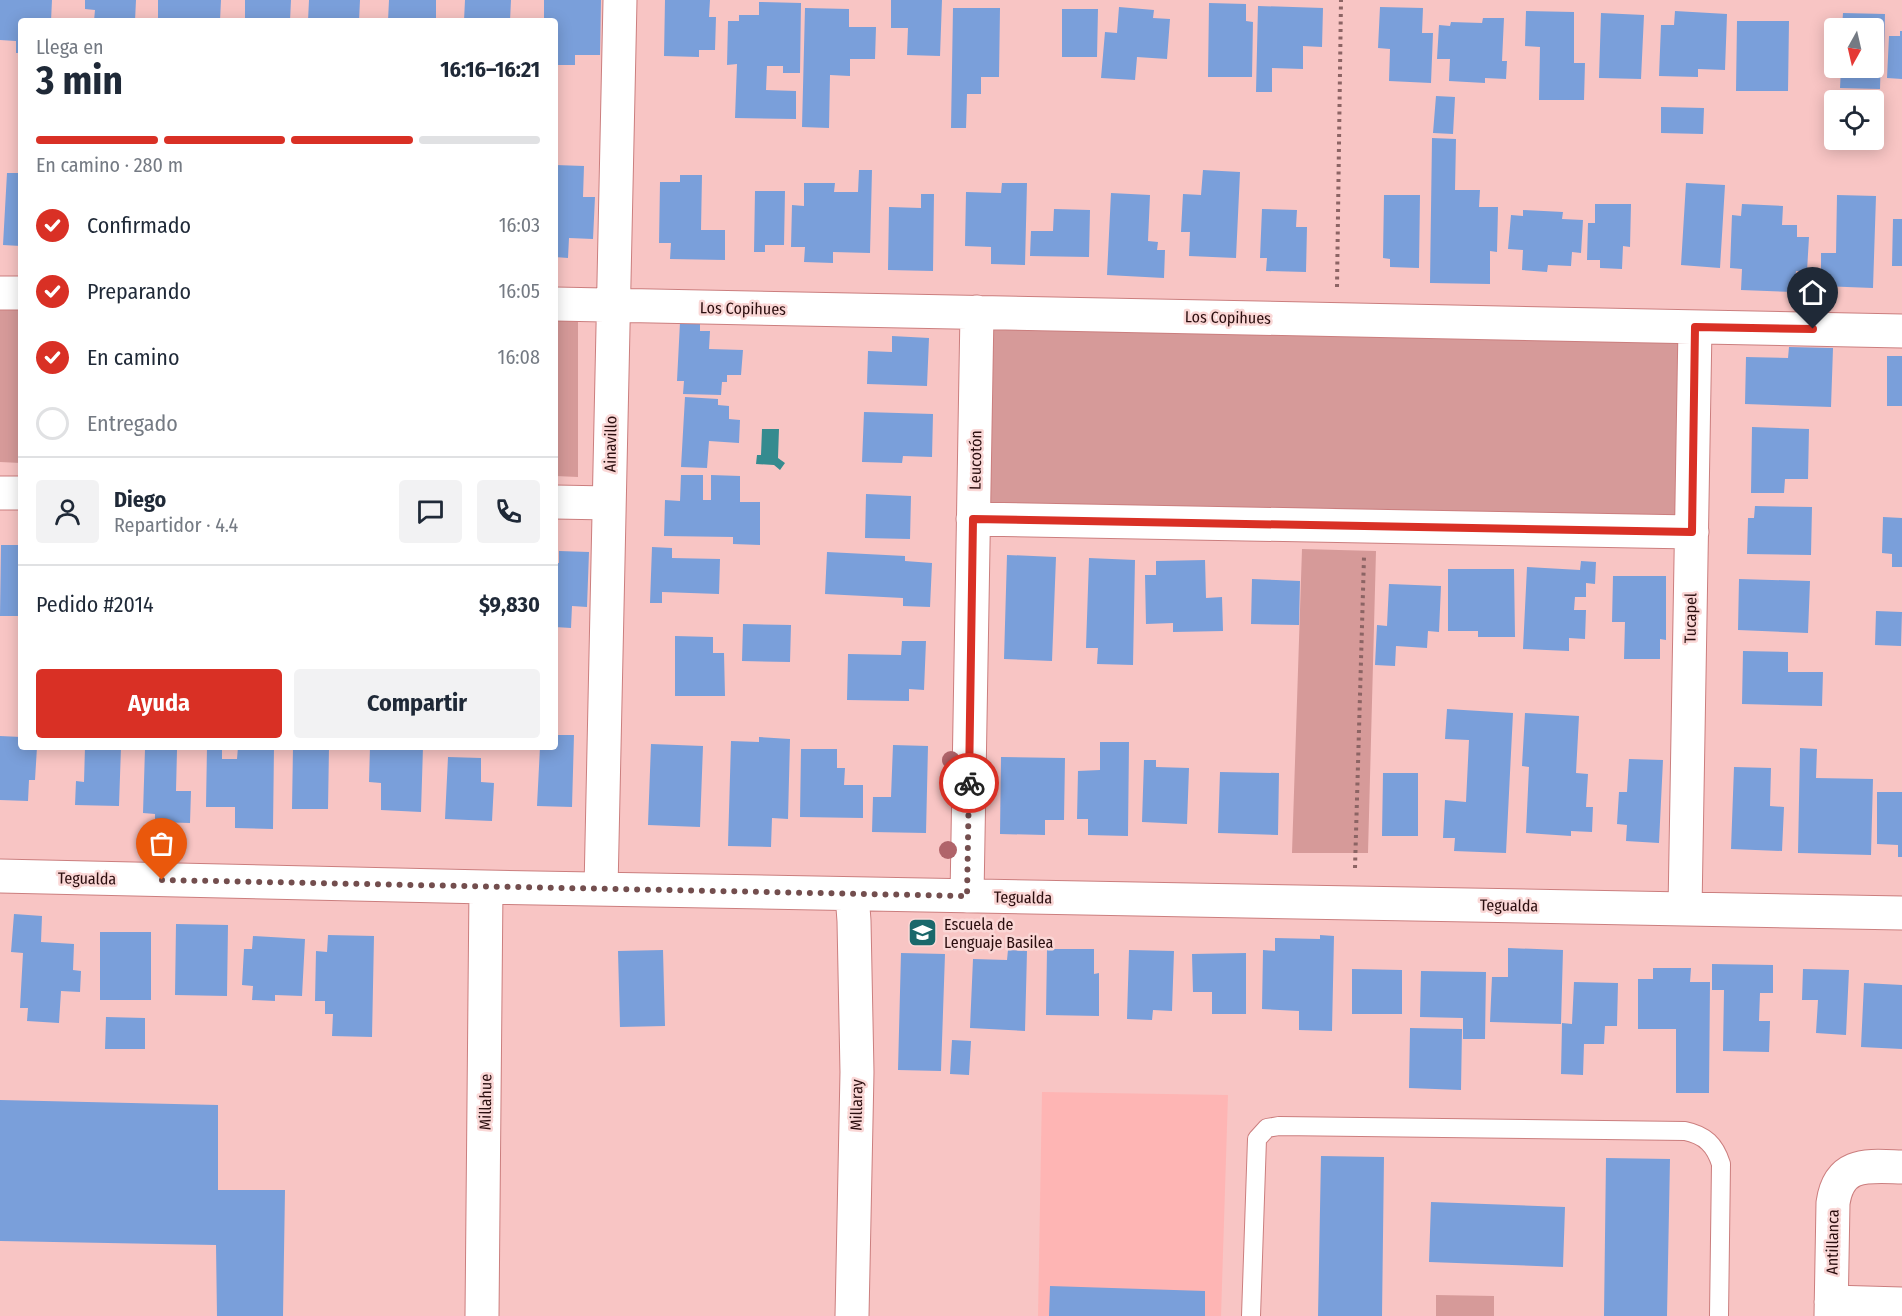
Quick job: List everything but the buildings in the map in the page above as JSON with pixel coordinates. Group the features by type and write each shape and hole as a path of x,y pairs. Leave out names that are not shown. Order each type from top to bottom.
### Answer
{"street":[{"name":"Ainavillo","path":"601,889 620,0"},
{"path":"0,293 18,293"},
{"name":"Los Copihues","path":"558,304 1902,331"},
{"name":"Leucotón","path":"967,896 977,312"},
{"name":"Tucapel","path":"1685,909 1695,327"},
{"path":"0,493 18,493"},
{"path":"558,502 609,503"},
{"path":"973,519 1692,532"},
{"name":"Tegualda","path":"0,876 1902,913"},
{"name":"Millahue","path":"482,1316 486,887"},
{"name":"Millaray","path":"852,894 857,1072 852,1316"},
{"name":"Antillanca","path":"1831,1309 1833,1203 1834,1192 1839,1181 1848,1173 1865,1166 1902,1167"},
{"path":"1831,1309 1902,1304"}],"lane":[{"path":"1251,1316 1257,1139 1267,1128 1279,1126 1685,1131 1695,1133 1712,1145 1721,1164 1719,1316"}],"path":[{"path":"1337,320 1341,0"},
{"path":"1355,868 1365,526"}],"shaded area":[{"path":"0,305 18,305 18,463 0,462"},
{"path":"558,318 578,319 578,477 558,476"},
{"path":"993,327 1690,337 1686,517 990,507"},
{"path":"1302,549 1376,551 1368,853 1292,853"},
{"path":"1042,1092 1228,1095 1221,1316 1038,1316"},
{"path":"1436,1295 1494,1296 1494,1316 1436,1316"}],"water":[{"path":"762,429 779,429 778,458 785,463 780,470 774,465 756,464 757,455 761,455"}],"way so far":[{"path":"162,880 967,896 969,783"}],"place":[{"name":"Escuela de Lenguaje Basilea","path":"923,933"}],"route":[{"path":"969,783 973,519 1692,532 1695,327 1813,329"}]}
